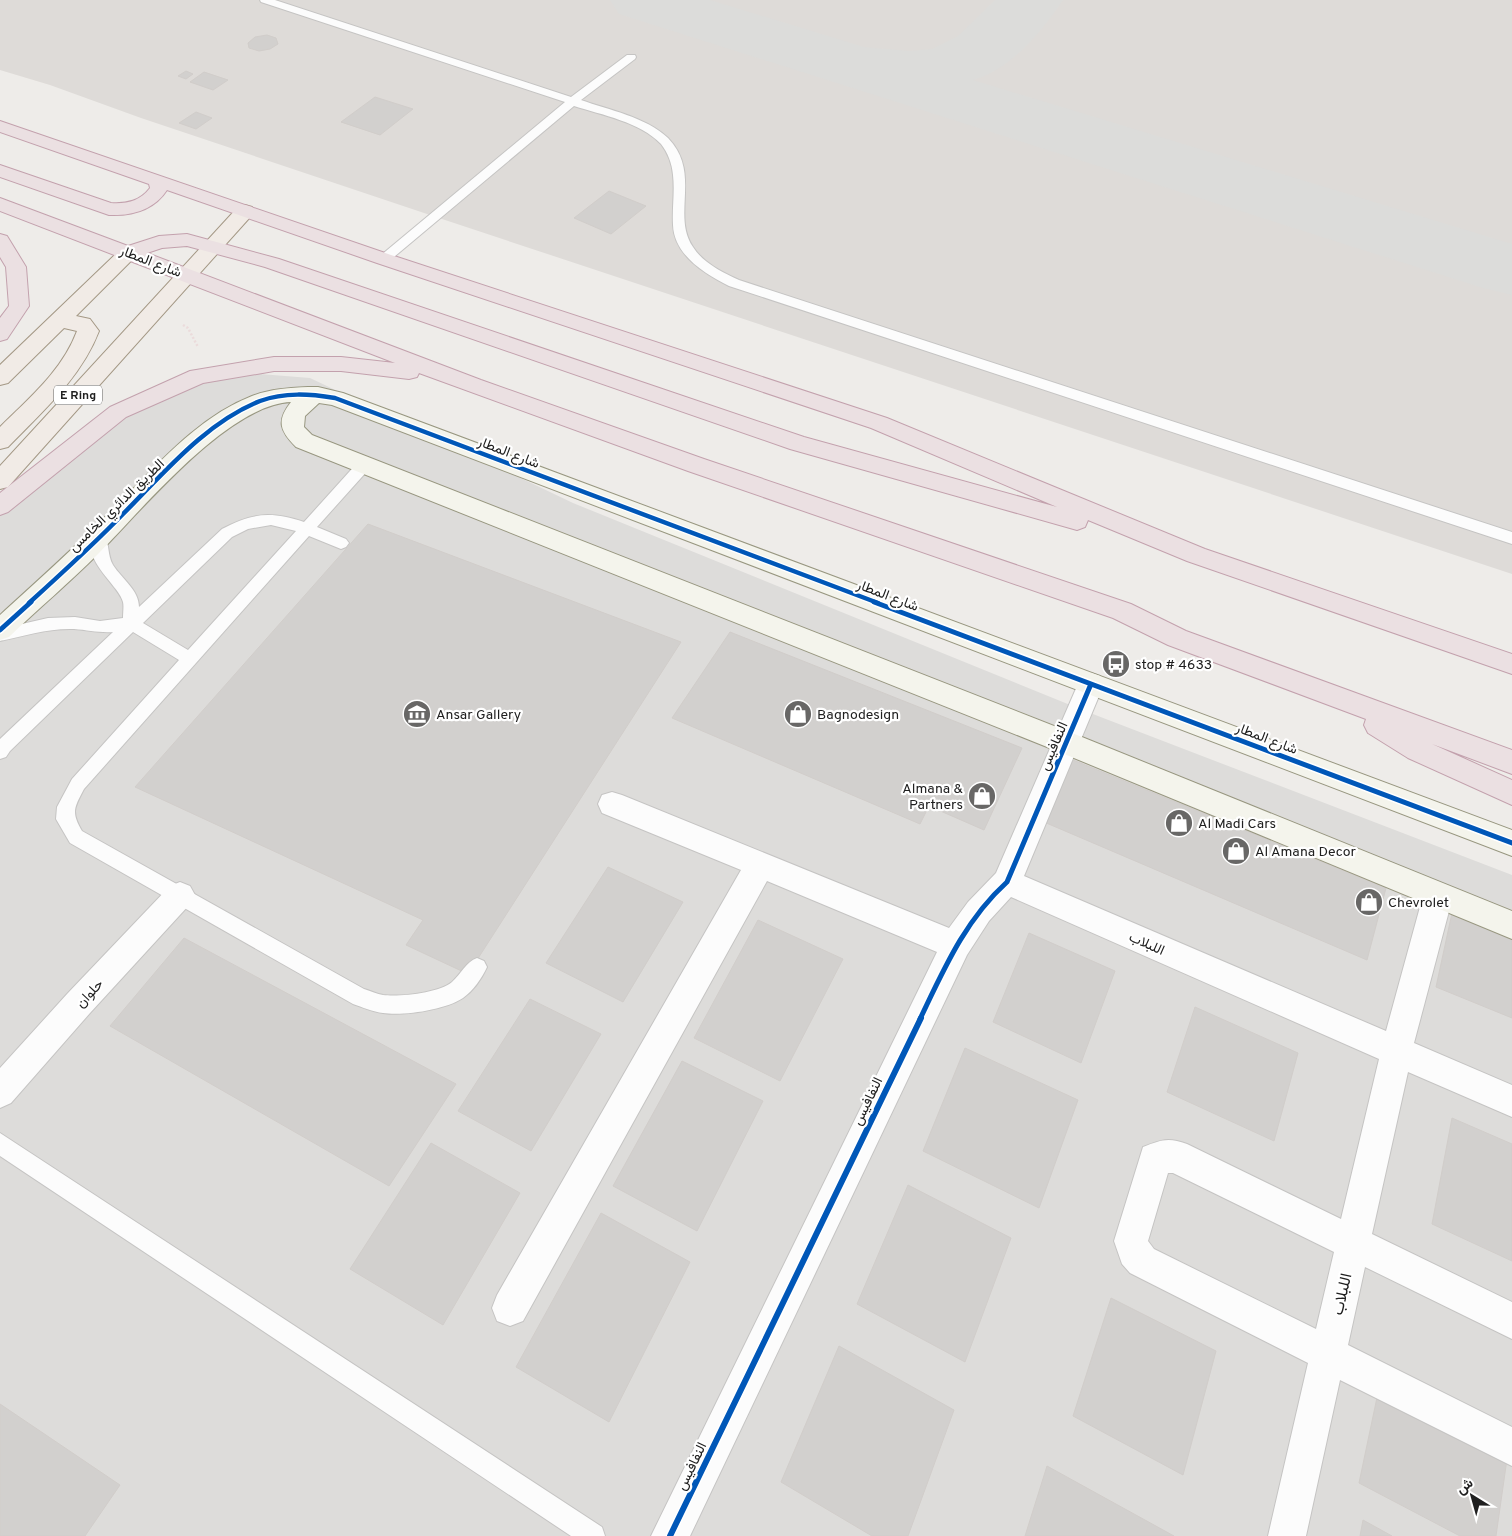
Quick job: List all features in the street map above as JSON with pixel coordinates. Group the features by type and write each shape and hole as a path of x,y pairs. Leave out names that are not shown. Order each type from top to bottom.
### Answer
{"highway":[{"path":"0,126 384,259 879,424 1196,555"},
{"path":"0,171 109,209 119,210 139,206 150,200 159,188 158,181"},
{"name":"شارع المطار","path":"0,204 473,385 696,465 1122,611 1177,638 1512,762"},
{"path":"0,240 16,267 19,306 0,334"},
{"path":"128,253 159,242 187,240 272,263 798,443 1196,555 1512,664"},
{"path":"0,506 118,412 198,376 274,364 341,364 386,368 430,375 473,385"},
{"path":"1327,694 1418,750 1512,793"}],"main road":[{"name":"E Ring","path":"0,481 245,211"},
{"path":"0,378 128,253"},
{"path":"0,441 61,378 85,343 88,331 82,324 60,320"}],"street":[{"name":"شارع المطار","path":"253,404 285,395 318,394 354,405 1512,843"},
{"path":"318,394 297,408 292,417 292,427 296,435 304,441 1067,743 1438,896 1512,924"},
{"name":"الطريق الدائري الخامس","path":"0,630 99,539 205,433 219,422 253,404"},
{"name":"النفافيس","path":"670,1536 956,945 969,921 987,900 1007,882 1091,684"},
{"path":"612,804 956,945"},
{"path":"510,1308 760,865"},
{"name":"اللبلاب","path":"1007,882 1512,1101"},
{"name":"حلوان","path":"0,1092 79,1003 180,896"},
{"name":"اللبلاب","path":"1287,1536 1396,1052 1438,896"},
{"path":"1512,1321 1175,1156 1164,1156 1155,1159 1131,1241 1134,1252 1142,1261 1512,1447"}],"lane":[{"path":"265,0 640,124 652,131 669,146 679,165 681,181 679,231 683,240 689,251 708,269 734,283 1512,538"},
{"path":"384,259 572,102 630,57"},
{"path":"364,465 78,784 66,807 65,819 76,837 360,997 384,1005 411,1003 454,993 465,983 477,967"},
{"path":"0,752 131,623 227,533 238,526 250,521 275,519 341,543"},
{"path":"99,539 100,554 106,567 131,599 131,623"},
{"path":"0,635 20,628 48,624 75,624 100,627 131,623 190,659"},
{"path":"0,1144 593,1536"}],"shaded area":[{"path":"0,0 1512,0 1512,574 436,217 141,118 50,85 0,70"},
{"path":"260,374 310,378 573,503 1085,711 1512,875 1512,1536 0,1536 0,495 93,419 143,395 180,382"}],"building":[{"path":"267,35 276,38 278,44 270,49 259,51 249,48 248,43 255,37"},
{"path":"186,71 193,74 186,79 178,76"},
{"path":"204,72 228,80 213,90 190,82"},
{"path":"375,97 413,109 380,135 341,122"},
{"path":"196,112 212,118 196,129 179,123"},
{"path":"609,191 646,206 611,234 574,218"},
{"name":"Ansar Gallery","path":"368,524 681,642 468,974 406,945 423,920 135,787"},
{"path":"730,632 1022,748 984,830 929,806 920,824 672,718"},
{"path":"1073,760 1386,888 1367,960 1044,822"},
{"path":"608,867 683,902 623,1002 546,963"},
{"path":"1452,913 1512,937 1512,1018 1436,987"},
{"path":"758,920 843,959 780,1081 694,1038"},
{"path":"1029,933 1115,971 1081,1063 993,1022"},
{"path":"184,938 456,1084 389,1186 110,1026"},
{"path":"530,999 601,1034 531,1151 458,1111"},
{"path":"1195,1007 1298,1053 1274,1141 1167,1092"},
{"path":"965,1048 1078,1100 1039,1208 923,1151"},
{"path":"682,1061 763,1101 697,1231 613,1186"},
{"path":"1452,1118 1512,1144 1512,1261 1432,1224"},
{"path":"431,1143 520,1193 443,1325 350,1269"},
{"path":"908,1185 1011,1238 965,1362 857,1304"},
{"path":"601,1213 690,1262 609,1422 516,1367"},
{"path":"1111,1298 1216,1351 1183,1475 1073,1416"},
{"path":"839,1346 954,1410 908,1536 872,1536 781,1482"},
{"path":"1379,1388 1508,1452 1496,1536 1460,1536 1359,1483"},
{"path":"0,1404 120,1485 85,1536 0,1536"},
{"path":"1047,1466 1174,1536 1025,1536"},
{"path":"1363,1520 1392,1536 1360,1536"}],"taxiway":[{"path":"642,0 1512,270"},
{"path":"862,67 877,70 909,71 940,68 955,64 969,58 989,45 1031,0"}],"cycle path":[{"path":"0,630 88,549 182,455 220,423 240,410 261,401 284,395 308,394 335,398 1512,843"},
{"path":"670,1536 956,945 979,911 1007,882 1091,684"}],"place":[{"name":"stop # 4633","path":"1116,664"},
{"name":"Ansar Gallery","path":"417,714"},
{"name":"Bagnodesign","path":"798,714"},
{"name":"Almana & Partners","path":"982,796"},
{"name":"Al Madi Cars","path":"1179,823"},
{"name":"Al Amana Decor","path":"1236,851"},
{"name":"Chevrolet","path":"1369,902"}]}
